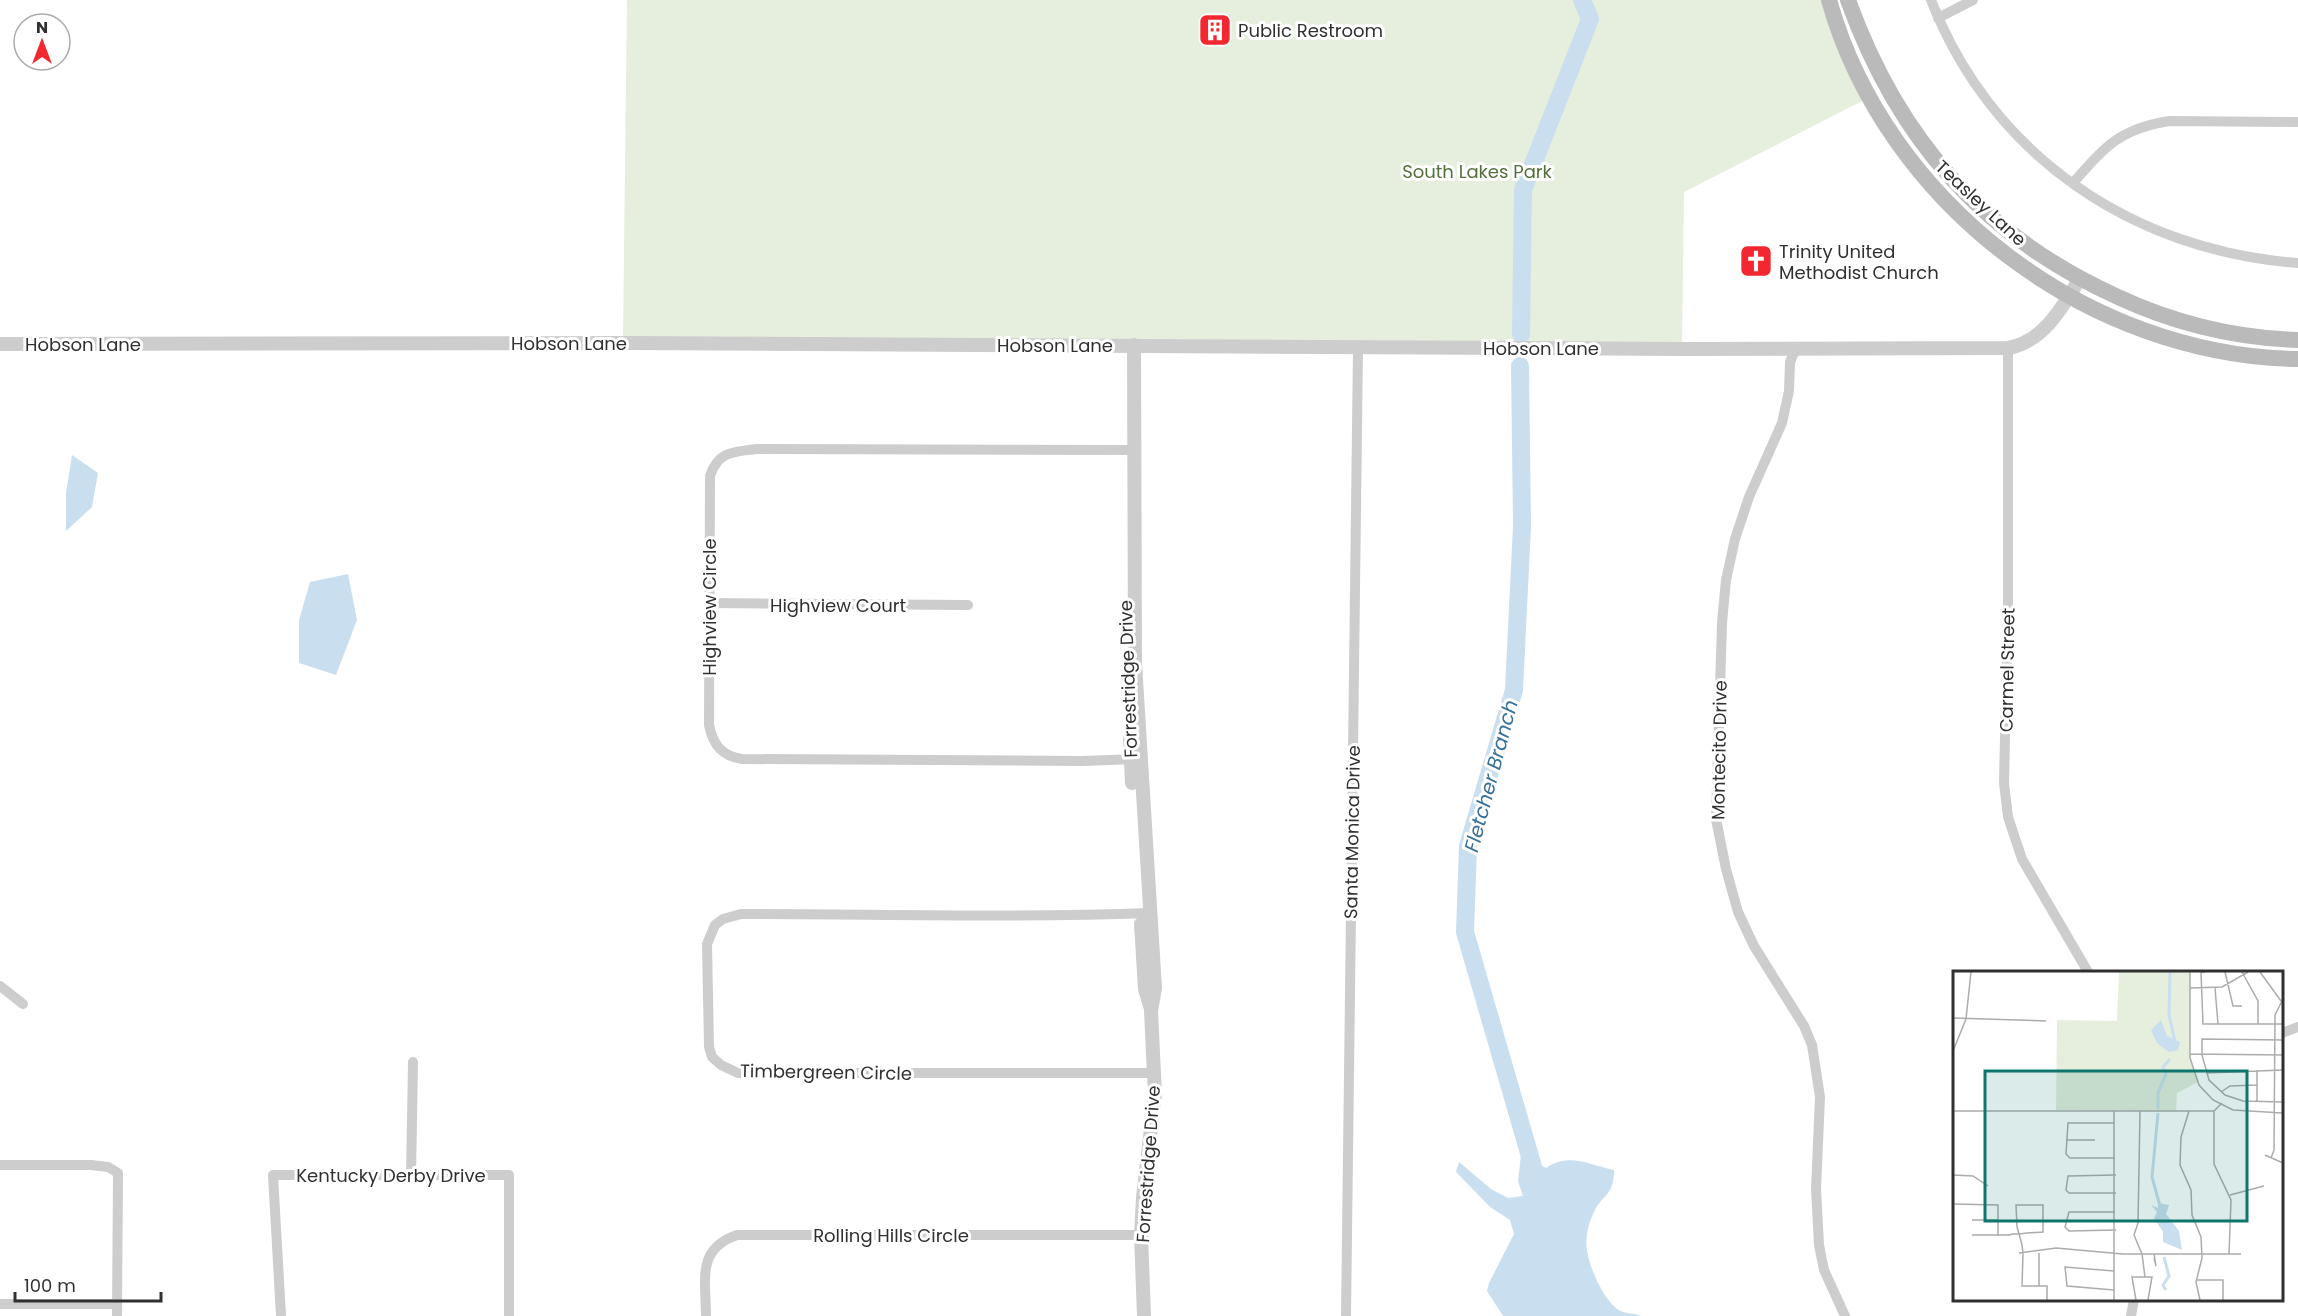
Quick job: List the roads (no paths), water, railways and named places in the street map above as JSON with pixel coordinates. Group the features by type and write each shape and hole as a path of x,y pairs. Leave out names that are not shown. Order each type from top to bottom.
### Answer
{"main road":[{"name":"Teasley Lane","path":"1829,0 1836,26 1864,88 1914,164 1981,234 2026,270 2069,296 2141,329 2183,343 2233,354 2298,359"},
{"name":"Teasley Lane","path":"1848,0 1883,80 1901,111 1942,168 2002,229 2031,250 2079,279 2138,306 2184,323 2237,336 2298,340"}],"street":[{"path":"1931,0 1966,73 1995,112 2033,152 2073,183 2112,209 2158,232 2192,245 2264,261 2298,263"},
{"path":"1938,18 1973,0"},
{"path":"2073,183 2100,153 2125,134 2150,124 2169,121 2298,122"},
{"name":"Hobson Lane","path":"0,344 634,343 1358,348 2008,348 2020,346 2031,340 2053,320 2079,279"},
{"name":"Forrestridge Drive","path":"1130,345 1130,450 1125,624 1145,913 1145,988 1151,1011 1155,1073 1155,1094 1141,1235 1144,1316"},
{"name":"Santa Monica Drive","path":"1346,1316 1358,348"},
{"name":"Montecito Drive","path":"1796,348 1791,362 1789,391 1782,423 1749,497 1735,539 1726,580 1722,622 1716,819 1738,912 1754,946 1804,1026 1812,1046 1820,1097 1816,1189 1819,1245 1824,1270 1845,1316"},
{"name":"Carmel Street","path":"2008,348 2008,602 2004,783 2008,817 2022,859 2087,971"},
{"name":"Highview Circle","path":"1130,450 756,449 726,454 713,468 710,476 709,725 715,745 723,753 733,758 1082,761 1136,759"},
{"name":"Highview Court","path":"709,603 968,605"},
{"name":"Timbergreen Circle","path":"1145,913 732,915 715,925 707,944 707,1039 712,1057 729,1070 738,1073 1155,1073"},
{"path":"0,986 23,1004"},
{"path":"2283,1033 2298,1027"},
{"path":"411,1176 413,1062"},
{"path":"0,1165 91,1165 108,1167 118,1173 117,1316"},
{"name":"Kentucky Derby Drive","path":"281,1316 273,1175 509,1175 509,1316"},
{"name":"Rolling Hills Circle","path":"706,1316 706,1269 710,1251 718,1243 737,1235 1141,1235"},
{"path":"2132,1316 2134,1301"},
{"path":"0,1304 117,1304"}],"water":[{"path":"72,455 98,473 92,507 66,531 66,493"},
{"path":"348,574 357,620 336,675 299,663 299,620 310,582"},
{"path":"1521,1155 1546,1168 1555,1163 1571,1160 1614,1170 1612,1186 1596,1208 1590,1223 1587,1236 1588,1257 1603,1292 1613,1306 1621,1311 1641,1316 1503,1316 1487,1291 1514,1234 1510,1220 1490,1207 1456,1172 1459,1162 1491,1189 1508,1198 1523,1196 1518,1181"}],"waterway":[{"name":"Fletcher Branch","path":"1521,334 1523,190 1590,19 1582,0"},
{"name":"Fletcher Branch","path":"1520,366 1522,526 1514,690 1468,846 1465,932 1538,1184"}],"place":[{"name":"Public Restroom","path":"1215,30"},
{"name":"Trinity United Methodist Church","path":"1756,261"}],"park label":[{"name":"South Lakes Park","path":"1477,171"}]}
